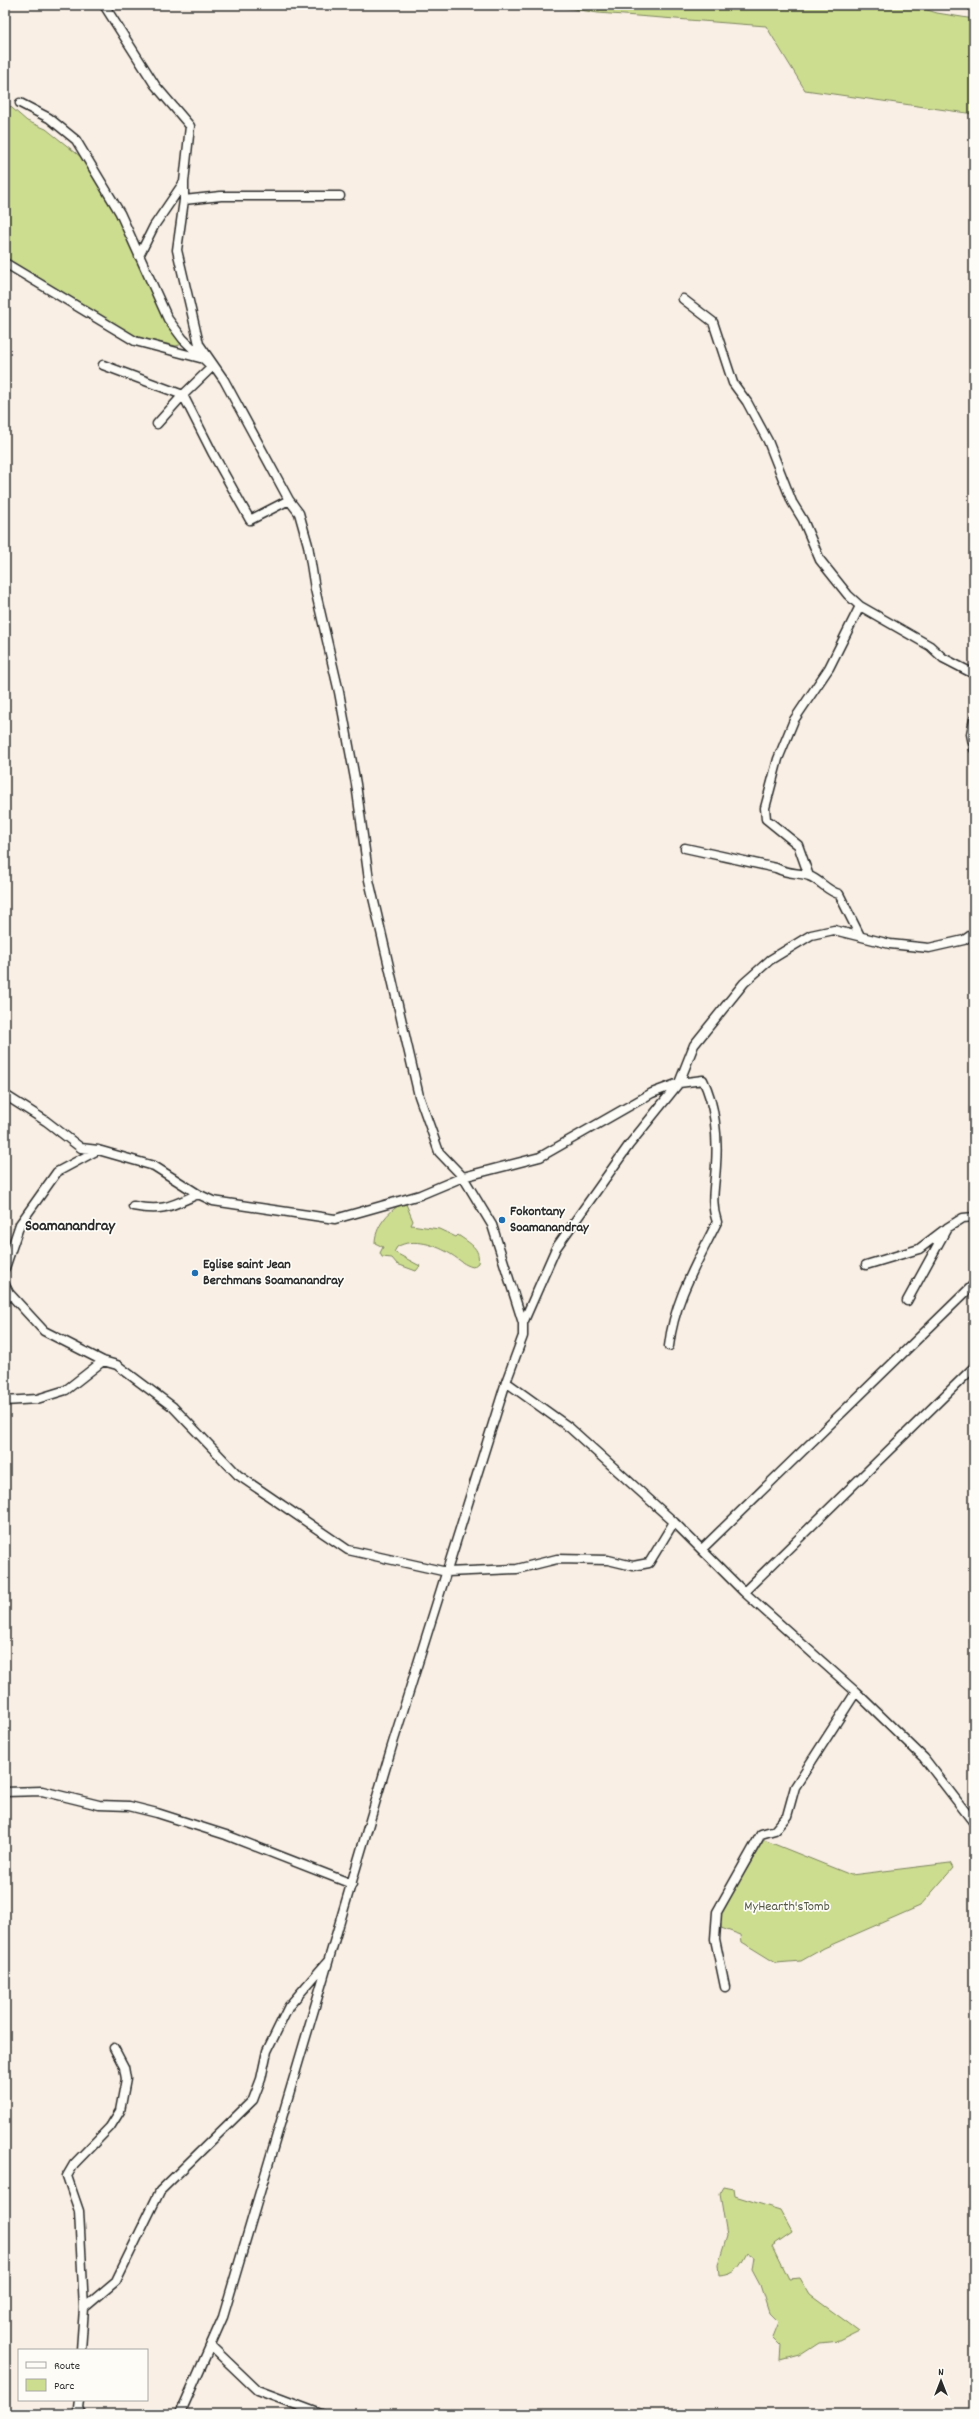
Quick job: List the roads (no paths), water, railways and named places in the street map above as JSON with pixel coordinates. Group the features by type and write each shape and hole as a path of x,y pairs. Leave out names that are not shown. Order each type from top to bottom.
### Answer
{"street":[{"path":"104,5 154,85 190,126 184,182 184,200 177,250 199,344 224,380 289,500 300,513 308,545 315,589 339,692 356,784 369,880 419,1096 439,1152 463,1177 492,1225 523,1324 523,1336 506,1382 392,1746 223,2317 212,2347 180,2414"},
{"path":"20,103 49,118 76,140 120,213 168,319 202,359 213,366"},
{"path":"139,256 154,226 184,182"},
{"path":"184,200 221,196 340,196"},
{"path":"5,263 135,341 202,359"},
{"path":"683,299 713,322 733,382 747,402 768,440 792,502 803,520 820,560 848,595 860,606 930,646 943,658 974,674"},
{"path":"103,365 184,395 212,452 250,520 289,500"},
{"path":"157,424 213,366"},
{"path":"809,876 798,845 766,819 765,808 778,759 794,720 829,668 860,606"},
{"path":"974,719 971,734 974,749"},
{"path":"685,848 776,868 788,874 809,876 833,892 839,894 860,936"},
{"path":"523,1324 556,1248 628,1145 679,1083 694,1045 734,993 770,960 811,935 834,930 890,944 929,948 964,940 974,932"},
{"path":"5,1095 46,1121 81,1148 98,1150 154,1166 198,1194 213,1201 335,1219 420,1196 463,1177 540,1157 652,1093 679,1083 702,1080 711,1096 716,1163 712,1208 717,1222 679,1298 671,1330 669,1346"},
{"path":"5,1268 20,1224 57,1172 98,1150"},
{"path":"133,1206 154,1210 169,1207 198,1194"},
{"path":"866,1265 919,1249 962,1218 974,1216"},
{"path":"907,1301 947,1228"},
{"path":"702,1549 974,1284"},
{"path":"5,1285 9,1293 44,1331 103,1361 117,1365 173,1408 238,1475 348,1550 447,1572 517,1569 557,1559 608,1560 633,1566 649,1563 674,1522"},
{"path":"5,1401 37,1399 66,1390 103,1361"},
{"path":"744,1592 974,1367"},
{"path":"506,1382 570,1428 674,1522 744,1592 856,1692 924,1758 974,1823"},
{"path":"725,1987 715,1939 717,1912 762,1834 775,1830 787,1816 795,1787 856,1692"},
{"path":"5,1792 42,1791 99,1805 128,1806 157,1813 226,1835 352,1884"},
{"path":"84,2308 116,2280 160,2191 253,2100 261,2080 267,2051 289,2006 330,1957"},
{"path":"82,2349 84,2308 79,2211 67,2176 74,2164 110,2127 120,2111 126,2079 124,2067 114,2048"},
{"path":"212,2347 257,2390 321,2414"},
{"path":"79,2401 78,2408 81,2414"}],"place":[{"name":"Fokontany Soamanandray","path":"502,1220"},
{"name":"Eglise saint Jean Berchmans Soamanandray","path":"195,1273"}],"district":[{"name":"Soamanandray","path":"70,1226"}],"park label":[{"name":"MyHearth'sTomb","path":"787,1907"}]}
